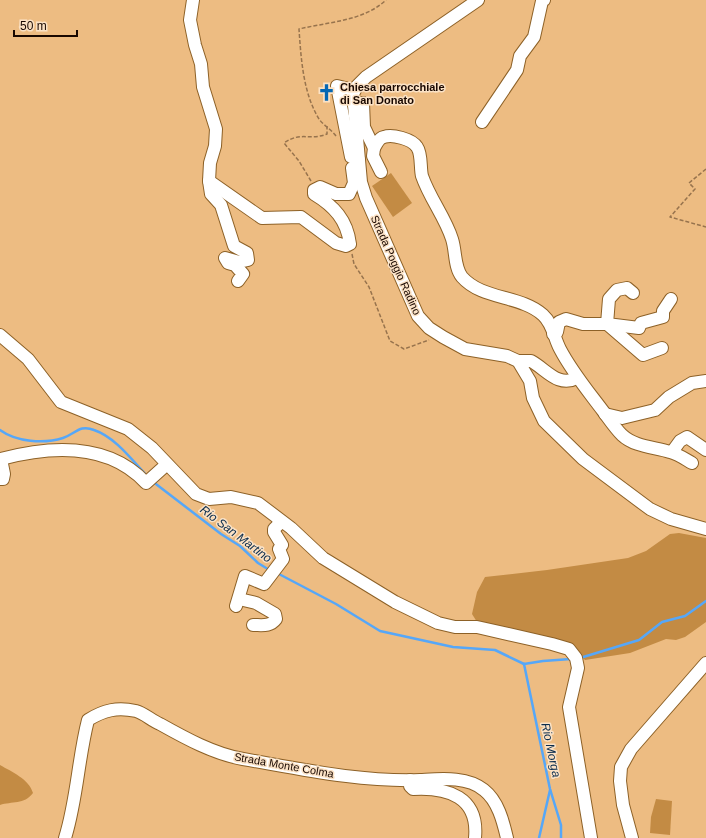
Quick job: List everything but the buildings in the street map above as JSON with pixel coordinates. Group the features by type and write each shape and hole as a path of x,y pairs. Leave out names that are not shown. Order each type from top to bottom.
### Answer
{"street":[{"path":"193,0 190,20 195,45 201,64 203,87 216,129 215,146 210,163 209,180 211,194 221,205 234,246 247,253 248,260 239,262 225,258 228,263 235,265 243,274 238,281"},
{"name":"Strada Poggio Radino","path":"478,0 360,81 353,94 353,103 355,159 361,182 366,198 384,236 410,301 418,316 438,334 465,349 506,356 518,361 531,360 554,378 563,381 571,381 577,378"},
{"path":"482,122 518,70 520,56 534,37 542,2 544,0"},
{"path":"209,180 262,218 301,217 336,243 346,246 350,244 342,218 329,203 314,194 314,190 320,187 336,194 349,194 354,183 355,159 337,86 349,89"},
{"path":"353,103 364,103 364,127 374,148"},
{"path":"381,172 373,156 374,148 378,140 384,137 400,138 412,142 418,147 422,175 430,198 446,223 452,240 457,267 462,277 480,290 534,308 551,323 553,334 577,378 622,435 633,442 672,452 692,463"},
{"path":"607,324 609,299 617,290 627,288 633,294"},
{"path":"553,334 557,332 559,322 566,318 583,324 607,324 639,328 641,323 663,317 662,311 671,299"},
{"path":"607,324 643,355 662,348"},
{"path":"0,334 28,358 61,402 128,429 152,448 166,465 196,494 209,499 231,497 248,500 258,504 278,519 323,558 417,614 438,623 455,627 477,627 569,649 575,659 577,674 569,707 591,838"},
{"path":"518,361 530,381 533,398 544,421 583,459 650,509 671,519 706,529"},
{"path":"605,414 622,418 655,410 669,397 692,383 706,381"},
{"path":"672,452 680,441 687,437 706,450"},
{"path":"0,479 3,479 4,474 1,459 37,451 78,451 107,455 126,465 138,474 146,483 166,465"},
{"path":"253,625 268,625 273,623 276,619 276,614 256,603 237,602 245,576 264,584 283,559 279,549 282,545 274,532 274,529 280,524 278,519"},
{"path":"632,838 623,805 620,781 621,767 631,749 706,663"},
{"name":"Strada Monte Colma","path":"65,838 69,824 82,741 88,720 101,712 117,709 138,711 177,734 237,758 364,779 447,779 468,782 484,790 497,806 503,820 507,838"},
{"path":"410,780 410,786 413,789 424,788 443,792 463,799 471,808 475,820 475,838"}],"path":[{"path":"338,139 320,120 311,104 301,59 299,29 362,15 381,5 386,0"},
{"path":"316,189 299,161 284,144 293,136 319,137 327,134 327,126"},
{"path":"706,169 689,183 695,190 670,217 693,225 706,227"},
{"path":"350,244 354,264 369,287 390,341 404,349 425,343 438,334"}],"shaded area":[{"path":"391,173 412,203 393,217 372,186"},
{"path":"679,533 706,538 706,622 685,637 676,640 666,639 630,653 585,660 567,644 477,622 472,614 477,592 485,577 547,570 628,558 646,551 670,534"},
{"path":"0,765 20,776 28,784 33,793 22,801 0,805"},
{"path":"656,799 672,801 670,835 650,833 651,817"}],"waterway":[{"name":"Rio San Martino","path":"0,430 14,437 30,441 47,441 63,438 78,430 89,428 102,433 116,443 147,476"},
{"name":"Rio San Martino","path":"152,481 221,534 240,546 258,563 271,571"},
{"name":"Rio San Martino","path":"277,573 336,604 380,631 453,647 495,650 524,664"},
{"path":"580,658 639,640 662,622 685,616 706,601"},
{"path":"524,664 571,659"},
{"name":"Rio Morga","path":"524,664 550,789 561,825 561,838"},
{"path":"539,838 550,790"}],"place":[{"name":"Chiesa parrocchiale di San Donato","path":"327,93"}]}
